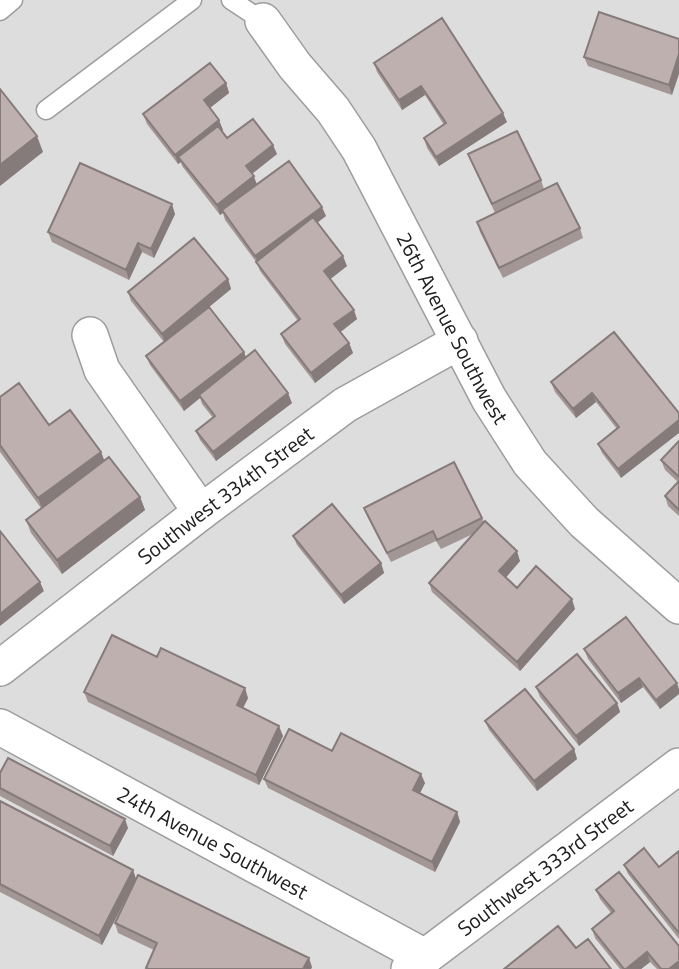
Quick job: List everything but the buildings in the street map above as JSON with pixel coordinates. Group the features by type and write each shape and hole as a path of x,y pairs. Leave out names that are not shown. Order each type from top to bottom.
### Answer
{"street":[{"name":"26th Avenue Southwest","path":"263,21 295,66 333,110 359,149 489,400 530,463 584,522 679,606"},
{"path":"90,335 102,370 201,512"},
{"name":"Southwest 334th Street","path":"0,668 201,512 345,405 460,341"},
{"name":"24th Avenue Southwest","path":"0,727 417,963"},
{"name":"Southwest 333rd Street","path":"417,963 679,765"}],"lane":[{"path":"0,10 13,0"},
{"path":"46,110 192,0"},
{"path":"230,0 263,21"}],"shaded area":[{"path":"0,0 679,0 679,969 0,969"}]}
